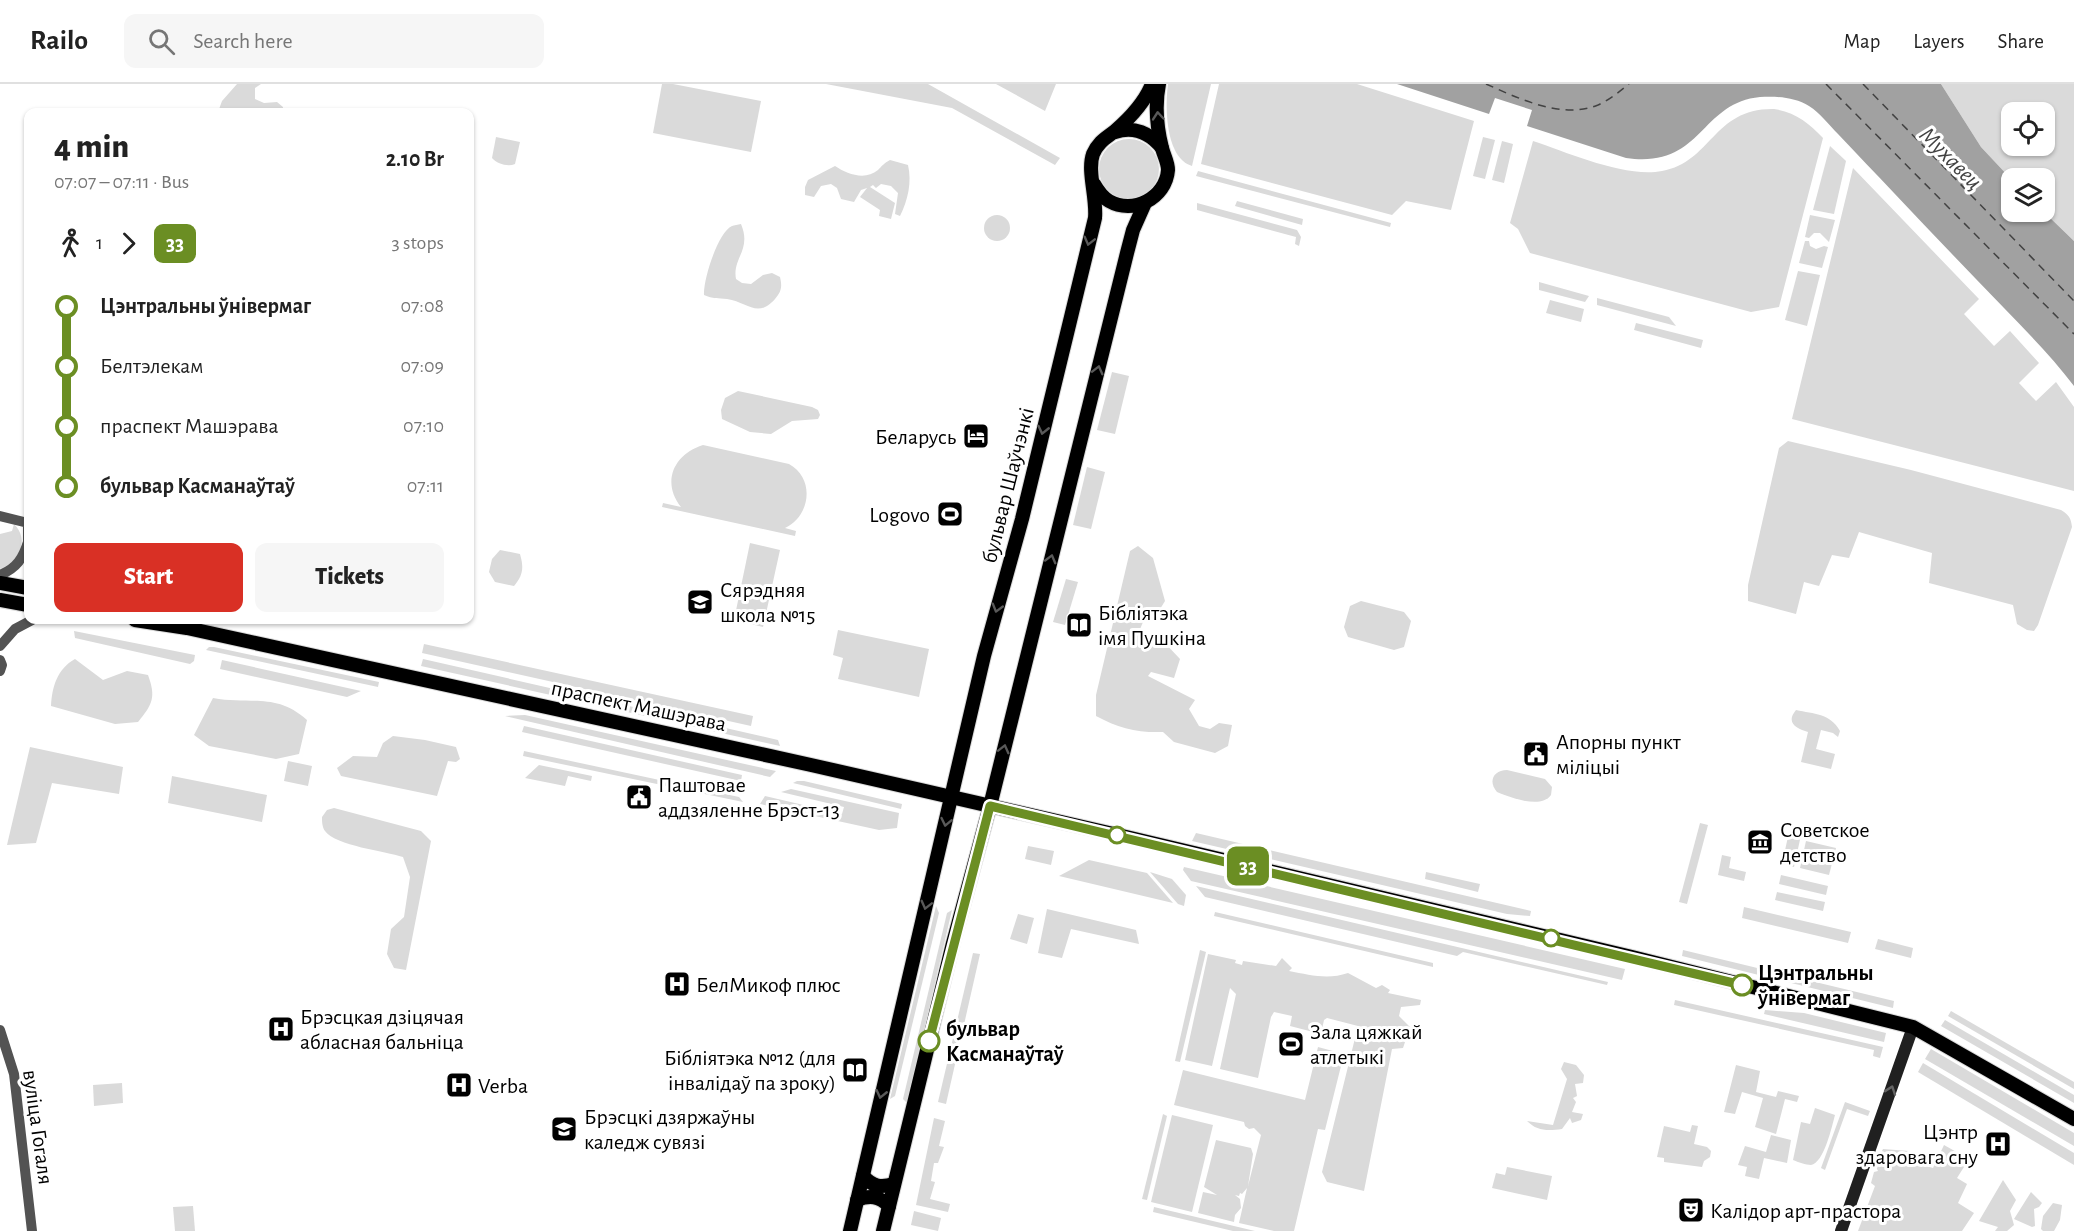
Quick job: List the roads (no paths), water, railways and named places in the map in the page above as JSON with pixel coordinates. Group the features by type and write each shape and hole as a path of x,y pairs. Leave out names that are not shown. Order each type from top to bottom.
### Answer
{"main road":[{"name":"бульвар Шаўчэнкі","path":"951,796 984,656 1022,519 1095,218 1094,183 1091,175 1092,156 1097,146 1129,118 1148,94 1152,84"},
{"path":"1094,183 1100,194 1121,206 1145,203 1160,191 1166,181 1168,170 1157,117 1159,84"},
{"path":"1113,133 1122,130 1140,131 1149,135 1162,148"},
{"path":"883,1231 1126,253 1145,203"},
{"path":"0,583 24,587"},
{"path":"0,600 24,603"},
{"name":"праспект Машэрава","path":"164,624 951,796 1620,954 1913,1027 2074,1119"},
{"path":"850,1231 951,796"},
{"path":"1841,1231 1913,1027"},
{"path":"863,1176 877,1187 894,1184"},
{"path":"857,1200 866,1196 874,1197 883,1200 889,1206"}],"street":[{"path":"0,516 24,522"},
{"path":"0,574 11,570 24,556"},
{"path":"0,646 15,629 24,624"},
{"path":"0,660 2,665 0,671"},
{"name":"вуліца Гогаля","path":"0,1030 14,1074 32,1231"}],"water":[{"name":"Мухавец","path":"1397,84 1941,84 1981,147 2001,168 2001,222 2054,222 2074,241 2074,386 2031,336 1824,119 1804,103 1772,97 1760,97 1740,102 1724,111 1686,145 1671,154 1651,159 1626,158 1527,126 1532,110 1495,98 1489,114"}],"place":[{"name":"Беларусь","path":"976,436"},
{"name":"Logovo","path":"950,514"},
{"name":"Сярэдняя школа №15","path":"700,602"},
{"name":"Бібліятэка імя Пушкіна","path":"1079,625"},
{"name":"Апорны пункт міліцыі","path":"1536,754"},
{"name":"Паштовае аддзяленне Брэст-13","path":"639,797"},
{"name":"Советское детство","path":"1760,842"},
{"name":"БелМикоф плюс","path":"677,984"},
{"name":"Цэнтральны ўнівермаг","path":"1742,985"},
{"name":"Брэсцкая дзіцячая абласная бальніца","path":"281,1029"},
{"name":"бульвар Касманаўтаў","path":"929,1041"},
{"name":"Зала цяжкай атлетыкі","path":"1291,1044"},
{"name":"Бібліятэка №12 (для інвалідаў па зроку)","path":"855,1070"},
{"name":"Verba","path":"459,1085"},
{"name":"Брэсцкі дзяржаўны каледж сувязі","path":"564,1129"},
{"name":"Цэнтр здаровага сну","path":"1998,1144"},
{"name":"Калідор арт-прастора","path":"1691,1210"}]}
